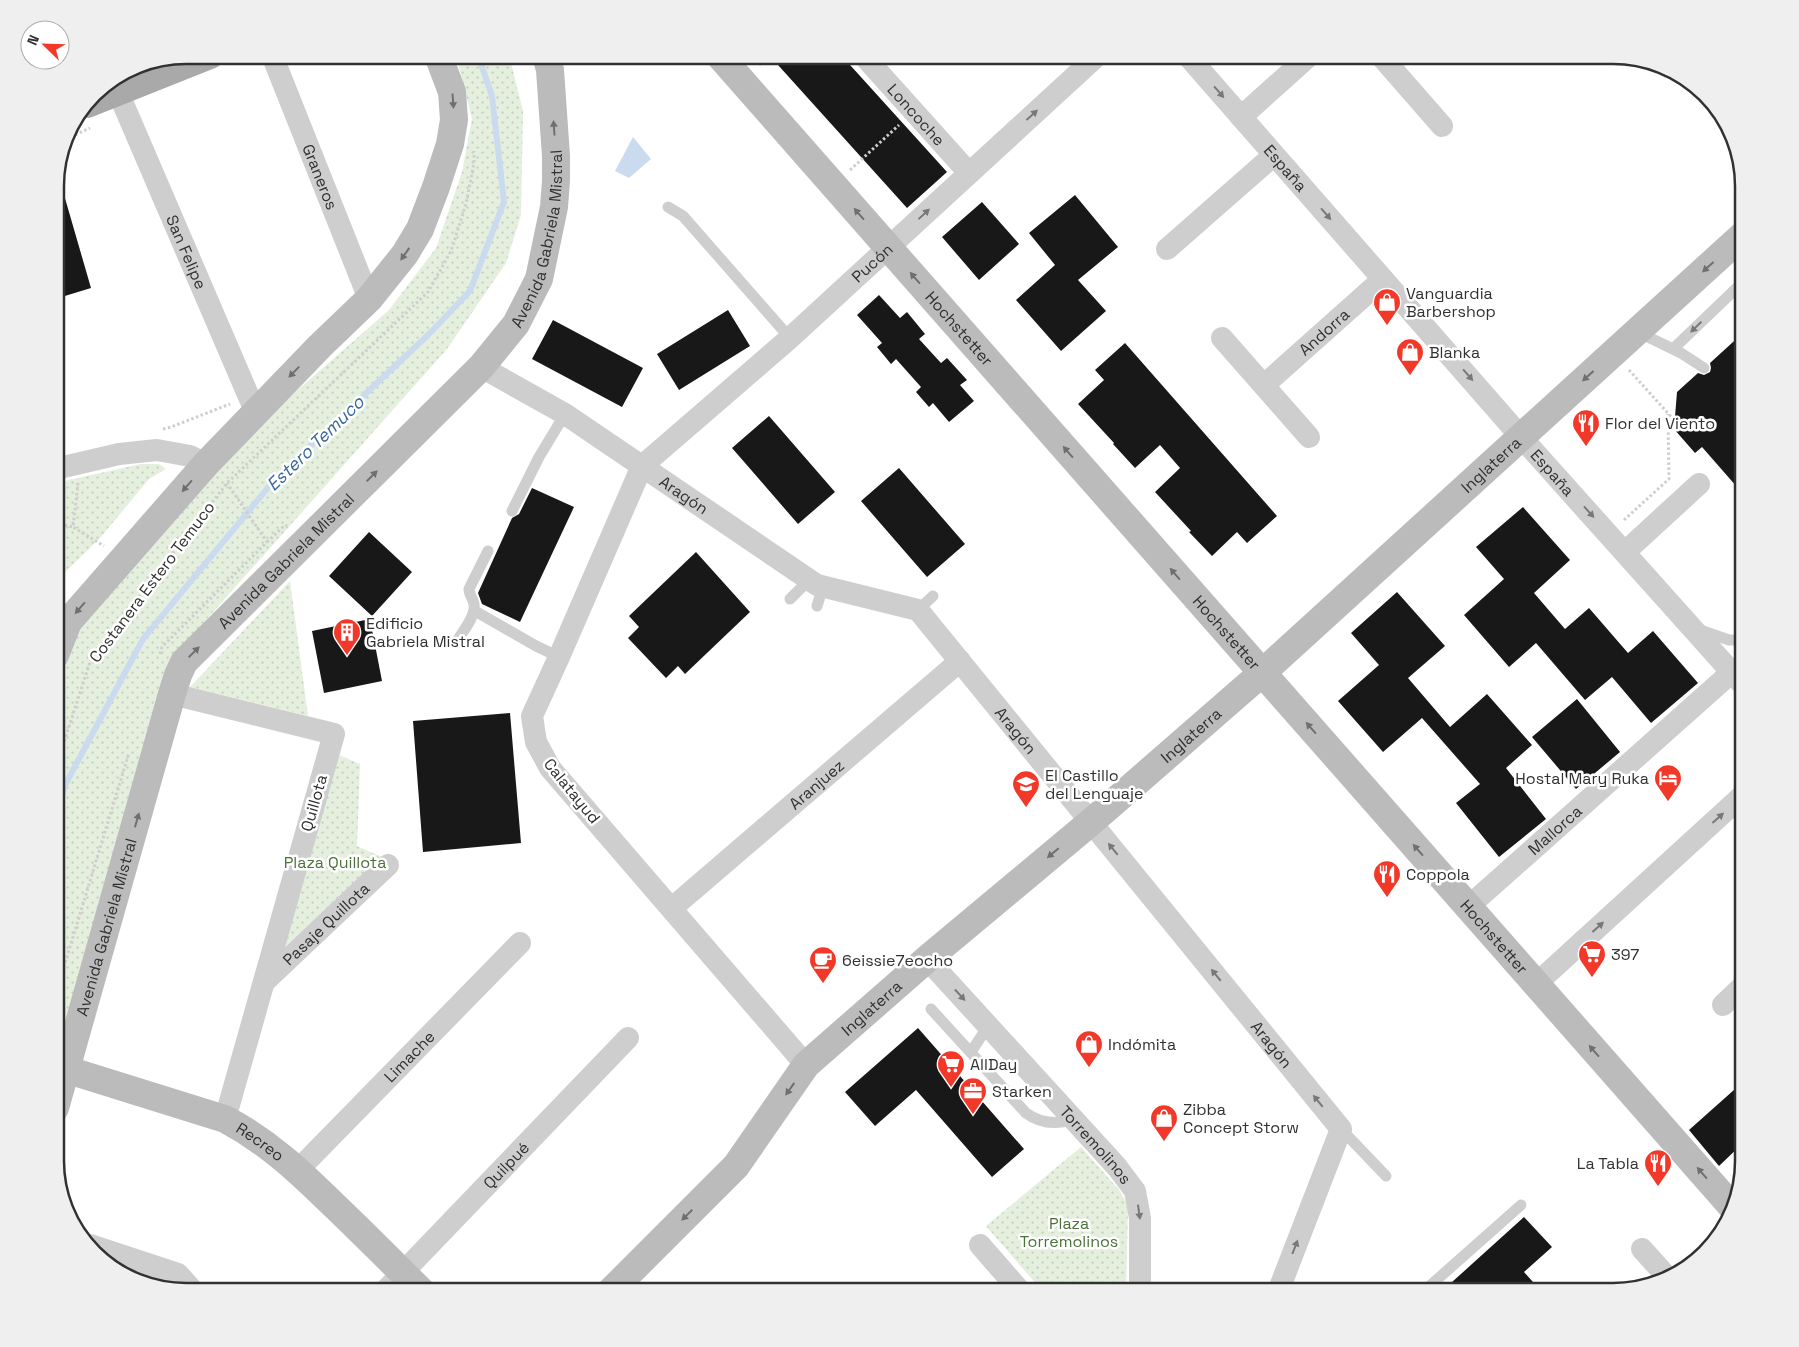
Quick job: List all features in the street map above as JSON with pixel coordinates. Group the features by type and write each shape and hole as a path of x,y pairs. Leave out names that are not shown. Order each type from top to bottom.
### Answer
{"main road":[{"path":"100,99 188,64"},
{"path":"64,632 68,622 206,464 252,404 320,346 369,299 405,254 420,228 450,144 454,120 452,92 441,64"},
{"name":"Avenida Gabriela Mistral","path":"64,1057 172,694 184,662 481,367 516,324 539,278 554,207 556,181 548,64"},
{"name":"Hochstetter","path":"727,64 1728,1202"},
{"name":"Inglaterra","path":"619,1283 736,1166 806,1065 927,959 1091,822 1262,673 1735,242"},
{"name":"Recreo","path":"64,1068 225,1119 265,1142 298,1170 413,1283"}],"street":[{"name":"Graneros","path":"276,64 369,299"},
{"name":"Loncoche","path":"871,64 969,173"},
{"name":"Pucón","path":"642,466 790,338 1088,64"},
{"name":"España","path":"1195,64 1521,437 1735,676"},
{"path":"1241,117 1300,64"},
{"path":"1388,64 1442,126"},
{"name":"San Felipe","path":"118,92 252,404"},
{"path":"1167,249 1274,155"},
{"name":"Andorra","path":"1264,385 1383,279"},
{"path":"1222,338 1309,437"},
{"name":"Aragón","path":"481,367 565,414 642,466 816,591 925,603 960,661 1341,1129"},
{"path":"64,467 119,454 157,450 190,456 206,464"},
{"name":"Calatayud","path":"642,466 560,657 532,716 536,742 550,768 806,1065"},
{"path":"1625,552 1699,484"},
{"name":"Aranjuez","path":"672,908 960,661"},
{"name":"Mallorca","path":"1468,907 1735,682"},
{"name":"Quillota","path":"172,694 334,734 225,1119"},
{"path":"1536,984 1735,802"},
{"name":"Pasaje Quillota","path":"263,983 388,865"},
{"name":"Limache","path":"298,1170 520,943"},
{"name":"Torremolinos","path":"927,959 1117,1167 1136,1191 1140,1218 1140,1283"},
{"path":"1723,1005 1735,994"},
{"name":"Quilpué","path":"393,1283 628,1038"},
{"path":"1281,1283 1341,1129"},
{"path":"980,1245 1013,1283"},
{"path":"1642,1249 1663,1273"},
{"path":"101,1250 176,1282"}],"lane":[{"path":"668,207 683,216 790,338"},
{"path":"1673,349 1735,290"},
{"path":"1636,332 1673,349 1704,368"},
{"path":"512,511 539,457 565,414"},
{"path":"457,642 475,611 469,589 488,551"},
{"path":"790,599 816,591"},
{"path":"475,611 536,646 560,657"},
{"path":"1692,626 1729,640 1735,640"},
{"path":"931,1009 1026,1113 1046,1123 1056,1124 1073,1119"},
{"path":"971,1052 988,1026"},
{"path":"1341,1129 1386,1176"},
{"path":"1433,1283 1521,1205"}],"path":[{"path":"833,185 914,111"},
{"path":"1613,353 1675,421"},
{"path":"158,429 252,404"},
{"path":"1608,534 1669,479 1668,414"},
{"path":"73,527 78,482"},
{"name":"Costanera Estero Temuco","path":"64,742 91,659 227,484 254,524"},
{"path":"64,525 73,527 104,546"},
{"path":"64,966 110,813"}],"green space":[{"path":"458,64 511,64 523,111 521,215 506,263 447,349 175,655 64,1041 64,669 71,644 81,624 260,423 389,310 436,248 462,172 472,119"},
{"path":"141,464 159,464 166,469 149,479 100,538 64,573 64,481"},
{"path":"290,581 308,716 190,687"},
{"name":"Plaza Quillota","path":"339,755 360,764 357,846 382,857 278,953"},
{"name":"Plaza Torremolinos","path":"1081,1147 1120,1191 1128,1206 1126,1283 1035,1283 986,1226"}],"water":[{"path":"633,137 651,159 629,178 615,171"}],"building":[{"path":"777,64 849,64 947,172 907,208"},
{"path":"64,195 91,288 64,296"},
{"path":"1075,195 1118,247 1078,280 1106,311 1061,351 1016,300 1055,265 1029,233"},
{"path":"982,202 1019,244 979,280 942,237"},
{"path":"879,295 900,318 907,312 925,334 919,339 941,363 947,358 967,380 960,385 974,401 949,422 933,403 929,407 916,392 921,387 896,359 891,364 877,347 882,343 857,315"},
{"path":"728,310 750,346 679,390 657,354"},
{"path":"553,320 643,368 622,407 532,359"},
{"path":"1735,340 1735,485 1702,447 1695,453 1674,429 1677,392 1698,373 1704,375 1710,372 1710,363"},
{"path":"1125,343 1277,516 1247,543 1237,532 1212,556 1155,492 1180,468 1160,445 1135,468 1078,404 1104,380 1095,370"},
{"path":"769,416 835,492 798,524 732,448"},
{"path":"899,468 965,544 927,577 861,501"},
{"path":"532,488 574,507 520,622 482,604 478,593 512,518 519,514"},
{"path":"1523,507 1570,560 1534,593 1565,629 1589,608 1628,653 1653,631 1698,683 1651,723 1612,677 1585,700 1536,643 1509,667 1464,615 1504,579 1476,547"},
{"name":"Edificio Gabriela Mistral","path":"369,532 412,572 372,616 329,576"},
{"path":"696,552 750,612 685,674 678,666 666,678 628,638 639,627 629,616"},
{"path":"1397,592 1445,646 1408,678 1450,727 1487,694 1532,745 1506,768 1546,819 1499,857 1456,803 1480,784 1422,718 1383,752 1338,701 1379,665 1351,633"},
{"name":"Edificio Gabriela Mistral","path":"370,619 382,681 324,693 312,631"},
{"path":"1577,699 1620,752 1576,789 1532,737"},
{"path":"510,713 521,843 423,852 413,721"},
{"path":"918,1028 1024,1149 992,1177 916,1090 875,1126 845,1092"},
{"path":"1735,1089 1735,1151 1719,1166 1689,1130"},
{"path":"1524,1217 1552,1247 1524,1272 1534,1283 1451,1283"}],"waterway":[{"name":"Estero Temuco","path":"64,788 143,639 276,478 428,335 470,291 504,202 492,96 481,64"}],"place":[{"name":"Vanguardia Barbershop","path":"1387,326"},
{"name":"Blanka","path":"1410,376"},
{"name":"Flor del Viento","path":"1586,447"},
{"name":"Edificio Gabriela Mistral","path":"347,656"},
{"name":"Hostal Mary Ruka","path":"1668,802"},
{"name":"El Castillo del Lenguaje","path":"1026,808"},
{"name":"Coppola","path":"1387,898"},
{"name":"397","path":"1592,978"},
{"name":"6eissie7eocho","path":"823,984"},
{"name":"Indómita","path":"1089,1068"},
{"name":"AllDay","path":"951,1088"},
{"name":"Starken","path":"973,1115"},
{"name":"Zibba Concept Storw","path":"1164,1142"},
{"name":"La Tabla","path":"1658,1187"}]}
